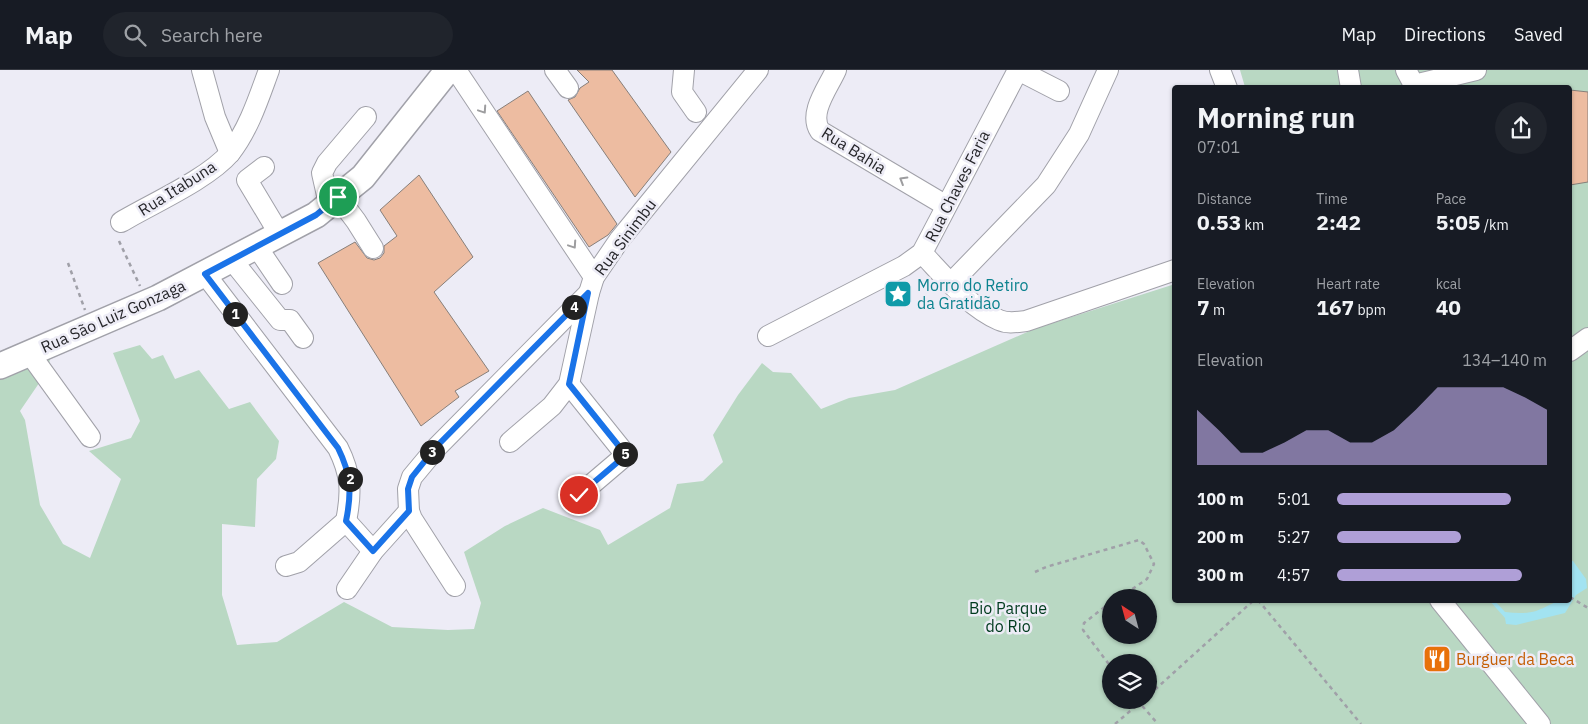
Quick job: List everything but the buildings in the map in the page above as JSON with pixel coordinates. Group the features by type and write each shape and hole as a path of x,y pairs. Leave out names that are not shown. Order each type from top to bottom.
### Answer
{"main road":[{"name":"Rua São Luiz Gonzaga","path":"0,366 148,303 316,215 363,177 448,70"}],"street":[{"path":"202,70 215,117 230,153"},
{"name":"Rua Itabuna","path":"120,232 206,173 230,153 254,110 269,70"},
{"path":"455,586 412,519 409,511 408,489 412,477 436,447 592,285 456,70"},
{"path":"555,70 568,88"},
{"path":"684,70 682,92 696,112"},
{"name":"Rua Sinimbu","path":"510,442 552,406 569,384 592,285 620,239 758,70"},
{"name":"Rua Bahia","path":"836,70 815,114 815,124 820,131 945,205"},
{"path":"1018,70 1059,91"},
{"name":"Rua Chaves Faria","path":"768,336 904,266 922,253 945,205 1018,70"},
{"path":"952,282 1046,185 1079,134 1108,70"},
{"path":"1220,70 1226,85"},
{"path":"1348,70 1350,85"},
{"path":"1406,70 1414,85"},
{"path":"1416,85 1433,75 1471,71"},
{"path":"366,118 327,163 322,173 334,201 356,220 373,248"},
{"path":"264,167 247,180 280,235"},
{"path":"257,247 282,284"},
{"path":"922,253 970,301 999,320 1012,322 1026,321 1172,271"},
{"path":"218,268 280,320 290,320 303,338"},
{"path":"218,268 300,376"},
{"path":"218,268 338,448 348,467 350,478 346,521 299,562 286,566"},
{"path":"30,354 90,437"},
{"path":"569,384 626,455 579,495"},
{"path":"347,589 373,551 409,511"},
{"path":"346,521 373,551"},
{"path":"1442,603 1540,724"}],"path":[{"path":"120,232 148,303"},
{"path":"68,263 92,328"},
{"path":"1035,572 1046,567 1139,540 1144,544 1154,564 1147,579 1132,589"},
{"path":"1572,598 1588,608"},
{"path":"1157,688 1251,603"},
{"path":"1260,603 1361,724"},
{"path":"1102,609 1084,623 1083,630 1102,655"},
{"path":"1114,724 1133,709"},
{"path":"1145,709 1158,724"}],"green space":[{"name":"Bio Parque do Rio","path":"1240,70 1588,70 1588,724 0,724 0,366 39,353 50,359 48,370 20,411 25,420 40,505 63,544 90,558 121,479 89,451 131,438 140,421 113,353 140,345 152,359 163,355 175,379 199,370 229,409 250,402 279,441 276,459 257,479 255,527 222,524 222,595 237,645 277,642 344,602 392,627 448,630 474,629 481,603 464,552 505,526 543,508 600,530 608,545 670,508 677,484 703,481 723,462 713,435 738,395 762,363 773,372 791,373 821,409 849,398 895,390 1034,329 1172,285 1172,603 1572,603 1572,85 1244,85"}],"water":[{"path":"1572,561 1586,579 1587,588 1576,595 1572,602"},
{"path":"1492,603 1497,603 1505,612 1528,613 1554,603 1571,603 1565,613 1516,625 1506,624 1505,618"}],"place":[{"name":"Morro do Retiro da Gratidão","path":"898,294"},
{"name":"Burguer da Beca","path":"1437,659"}],"route":[{"path":"338,197 316,215 205,274 338,448 348,467 350,478 346,521 373,551 409,511 408,489 412,477 436,447 588,293 569,384 626,455 579,495"}]}
